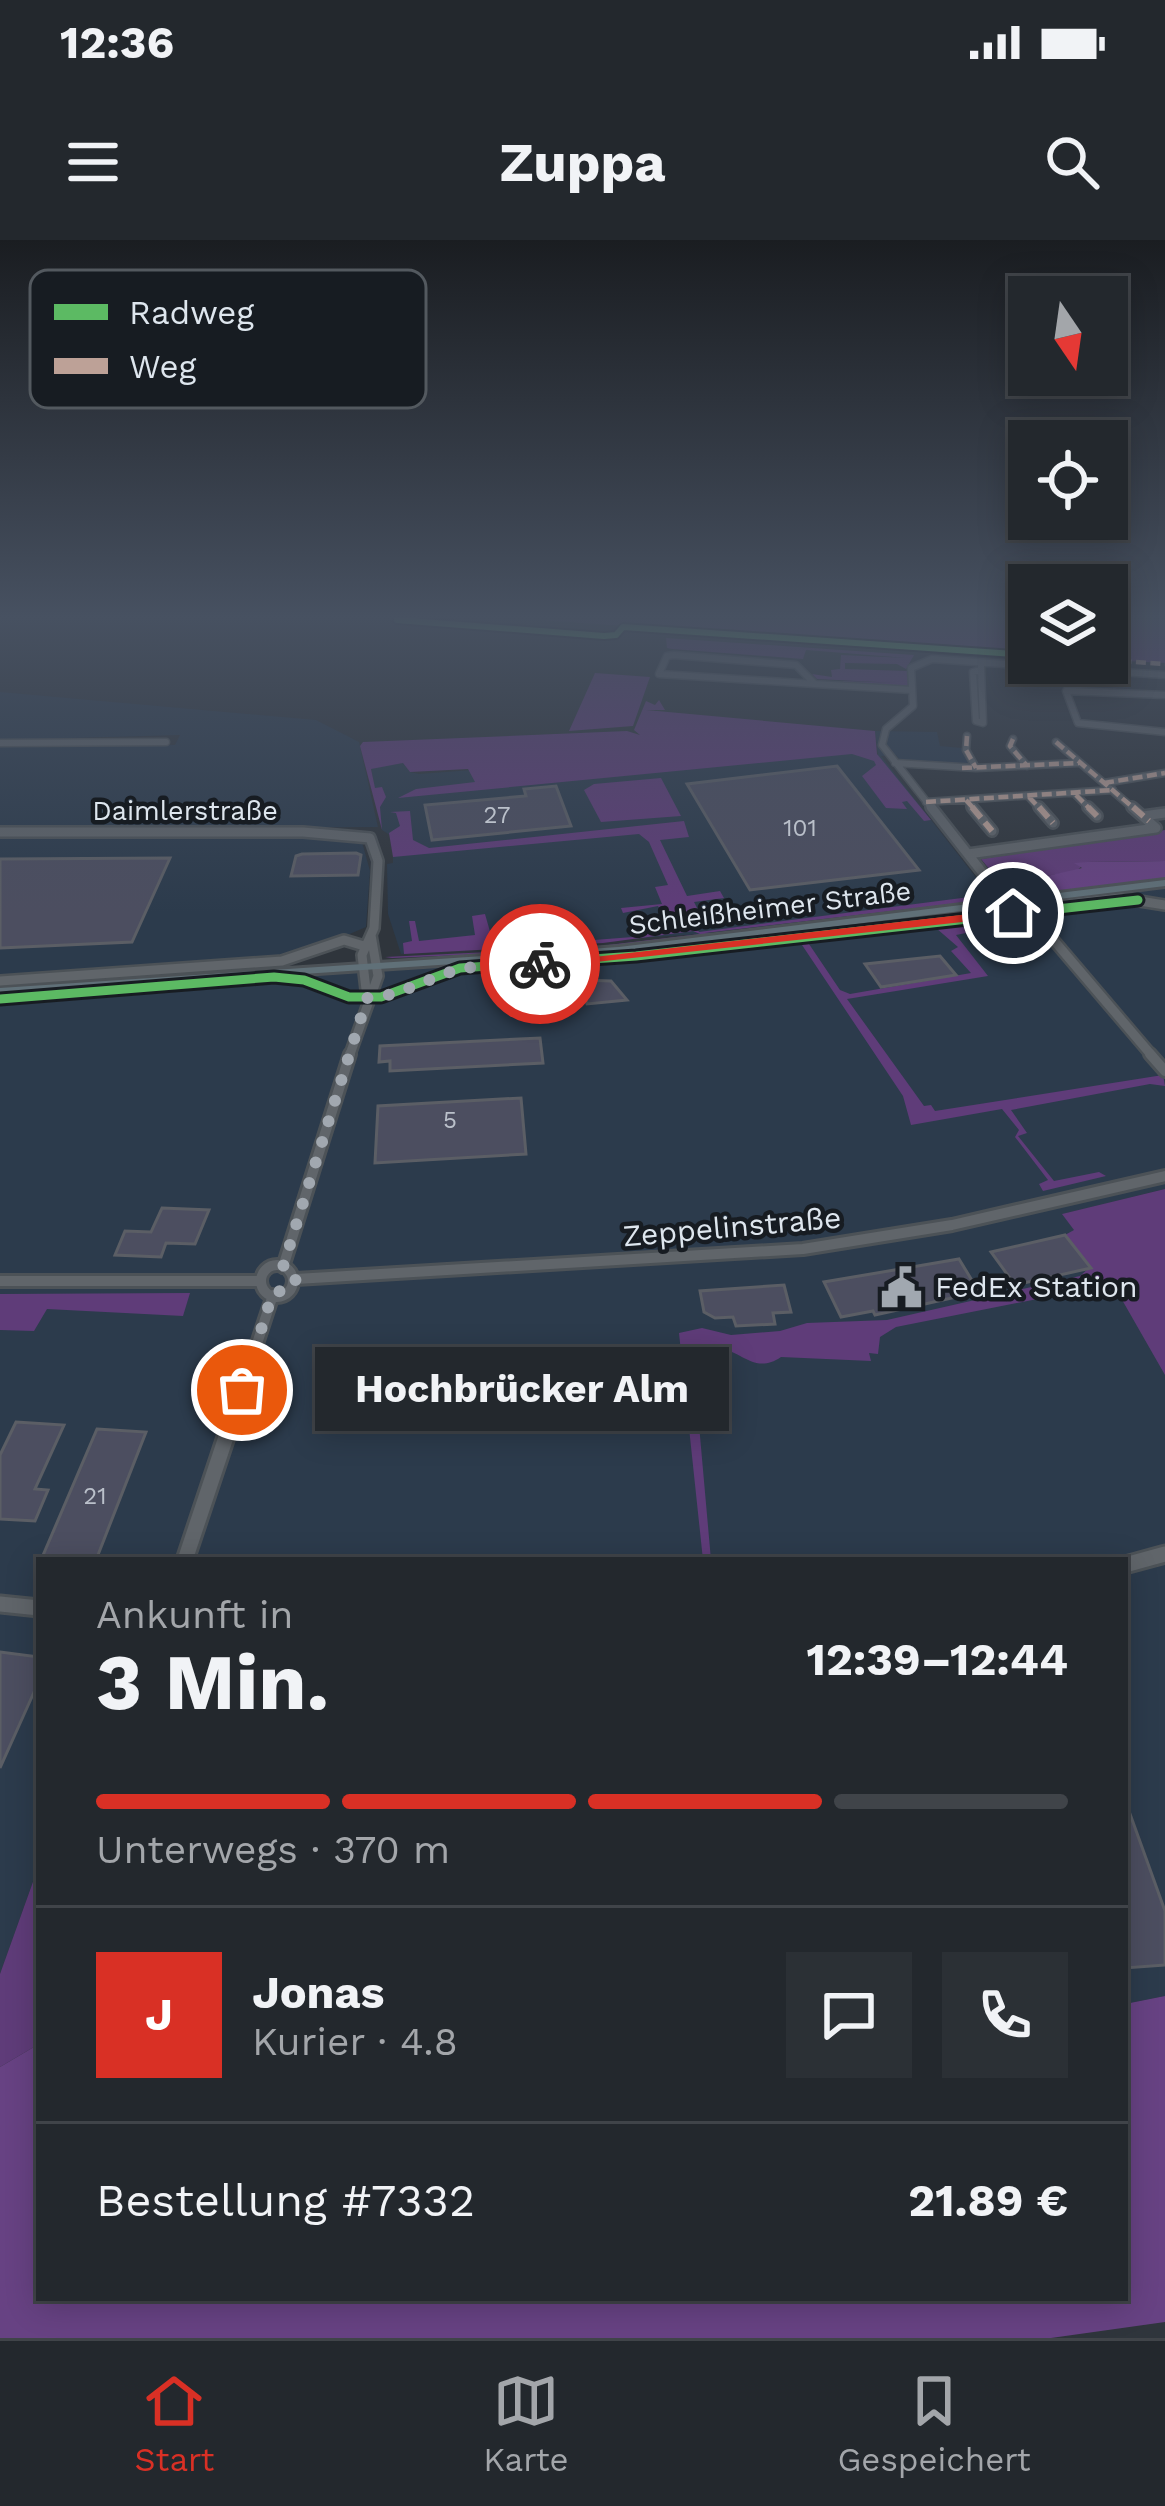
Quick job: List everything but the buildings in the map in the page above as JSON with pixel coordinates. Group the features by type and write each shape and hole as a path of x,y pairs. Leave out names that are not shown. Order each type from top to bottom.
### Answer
{"main road":[{"name":"Schleißheimer Straße","path":"0,995 363,965 619,950 1165,883"}],"street":[{"path":"901,718 883,736 884,749 1007,904"},
{"path":"1077,718 1078,723 1165,732"},
{"path":"967,736 966,750 976,768"},
{"path":"1013,739 1010,746 1027,766"},
{"path":"0,742 166,742"},
{"path":"968,854 1156,828 1055,742"},
{"path":"895,764 976,768 1079,763"},
{"path":"1104,783 1165,773"},
{"path":"926,802 1113,790"},
{"path":"1076,795 1097,816"},
{"path":"1029,797 1053,823"},
{"path":"966,800 992,831"},
{"path":"1143,816 1165,813"},
{"name":"Daimlerstraße","path":"0,832 375,835 378,861 363,965 367,998"},
{"name":"Schleißheimer Straße","path":"0,995 274,977 304,980 349,997 367,998 394,994 460,968 650,954 1120,898 1165,905"},
{"path":"1028,910 1165,1071"},
{"path":"0,981 282,961 370,934"},
{"name":"Daimlerstraße","path":"370,934 379,964"},
{"path":"343,941 364,946"},
{"path":"283,1267 367,998 378,984 379,964"},
{"name":"Zeppelinstraße","path":"296,1279 802,1249 952,1225 1165,1177"},
{"path":"283,1267 292,1270 296,1279 289,1291 272,1295 260,1289 265,1272 283,1267"},
{"path":"0,1281 259,1281"},
{"path":"186,1557 272,1295"},
{"path":"1128,1564 1165,1554"},
{"path":"0,1604 36,1608"}],"shaded area":[{"path":"0,718 316,720 359,742 378,827 0,829 0,747 175,745 180,735 0,740"},
{"path":"575,718 636,718 633,726 569,731"},
{"path":"639,718 732,718 875,731 877,754 931,820 924,821 907,801 902,802 907,809 886,808 862,776 876,765 874,761 852,754 398,798 416,789 475,782 468,769 410,772 403,763 371,769 375,788 382,787 386,797 380,807 382,830 360,746 363,742 627,731 640,735 634,730"},
{"path":"875,731 937,732 940,746 962,748 971,767 903,764 896,755 881,756 989,894 960,903 699,934 401,954 388,914 387,864 393,863 393,837 382,830 371,768 403,763 419,774 472,770 637,735 878,755"},
{"path":"661,778 681,816 601,822 584,790 594,784"},
{"path":"410,811 413,840 429,848 684,821 689,837 660,840 687,896 720,891 724,898 694,902 698,910 729,907 690,913 699,932 985,895 960,903 705,933 718,934 713,937 578,950 385,957 591,947 700,934 404,954 403,943 412,941 409,921 415,921 419,941 475,935 472,916 485,914 491,935 497,935 501,947 633,937 631,931 672,929 658,906 623,913 621,908 662,904 655,887 668,885 649,842 639,834 393,857 389,833 400,826 396,813 390,812"},
{"path":"1165,830 1165,861 1087,862 1076,871 1046,876 1041,871 994,875 981,859"},
{"path":"327,837 362,842 370,871 366,927 296,957 0,979 0,838"},
{"path":"1165,861 1165,878 1058,894 1010,896 994,875 1041,871 1047,876 1082,868 1074,863"},
{"path":"1165,878 1165,1189 1063,1214 1165,1354 1165,1996 1128,2003 1128,1557 36,1557 36,1873 0,1974 0,990 597,953 1007,905 1010,896 1059,894"},
{"path":"982,924 963,926 966,933 956,935 988,976 847,999 924,1106 931,1105 935,1111 1163,1075 1165,1086 1150,1084 1011,1110 1027,1133 1018,1136 1054,1181 1099,1172 1106,1176 1043,1191 1039,1184 1048,1180 1015,1137 1019,1130 1002,1109 911,1125 903,1096 800,942 812,940 809,944 840,990 850,994 971,973 951,951 958,947 936,928"},
{"path":"1165,1189 1165,1375 1113,1284 896,1327 880,1337 878,1354 869,1353 871,1361 781,1357 758,1363 730,1351 707,1350 693,1357 711,1557 703,1557 679,1333 702,1328 731,1335 780,1331 807,1323 887,1320 1080,1276 1090,1267 1065,1235 1074,1230 1062,1214"},
{"path":"190,1293 183,1316 47,1309 34,1331 0,1330 0,1294"},
{"path":"36,1873 36,2046 0,2067 0,1974"},
{"path":"1165,1996 1165,2322 1051,2338 0,2338 0,2067 36,2046 36,2301 1128,2301 1128,2003"}],"marked path":[{"path":"967,736 966,750 976,768"},
{"path":"1013,739 1010,746 1027,766"},
{"path":"1056,742 1149,821"},
{"path":"962,768 1079,763"},
{"path":"1104,783 1165,773"},
{"path":"926,802 1113,790"},
{"path":"1076,795 1097,816"},
{"path":"1029,797 1053,823"},
{"path":"966,800 992,831"}],"cycle path":[{"path":"0,999 274,977 304,980 349,997 381,997 460,968 636,956 1138,900"}],"way so far":[{"path":"242,1390 272,1295 289,1291 296,1283 294,1272 283,1267 367,998 394,994 460,968 540,964"}],"place":[{"name":"FedEx Station","path":"901,1287"},
{"name":"Hochbrücker Alm","path":"242,1390"}],"route":[{"path":"540,964 1013,913"}]}
